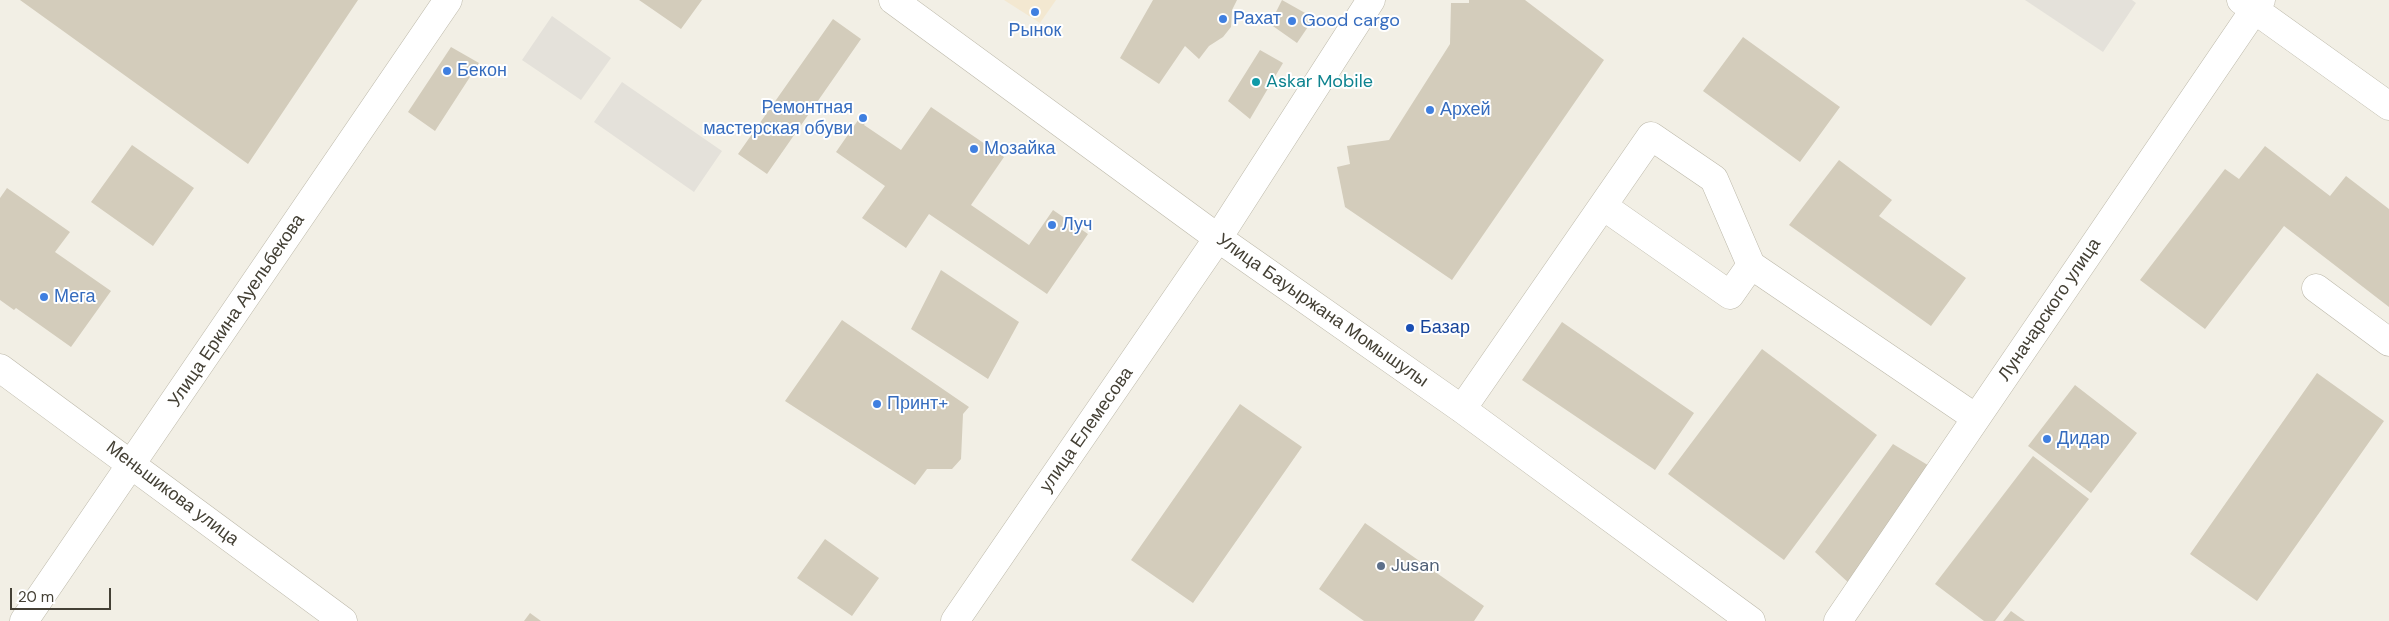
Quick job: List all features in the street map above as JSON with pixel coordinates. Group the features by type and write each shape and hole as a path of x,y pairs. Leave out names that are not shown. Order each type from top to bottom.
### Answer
{"street":[{"name":"Улица Еркина Ауельбекова","path":"24,621 448,0"},
{"name":"Улица Бауыржана Момышулы","path":"894,0 1218,238 1462,409 1752,621"},
{"name":"улица Елемесова","path":"954,621 1218,238 1371,0"},
{"path":"2253,3 2389,106"},
{"name":"Луначарского улица","path":"1838,621 2253,3"},
{"path":"1462,409 1651,136 1714,180 1750,265 1976,418"},
{"path":"1602,206 1730,295 1750,265"},
{"path":"2316,288 2389,342"},
{"name":"Меньшикова улица","path":"0,368 343,621"}],"shaded area":[{"name":"Рынок","path":"1004,0 1056,0 1040,23"},
{"path":"2025,0 2132,0 2136,3 2103,52"},
{"path":"552,16 611,58 581,100 522,60"},
{"path":"622,82 722,151 694,192 594,122"}],"building":[{"path":"20,0 358,0 248,164"},
{"path":"639,0 702,0 681,29"},
{"path":"1153,0 1237,0 1232,10 1231,27 1223,37 1209,46 1199,59 1185,46 1159,84 1120,58"},
{"name":"Good cargo","path":"1282,0 1314,18 1297,43 1270,24"},
{"path":"1469,0 1525,0 1604,60 1452,280 1345,207 1337,167 1350,164 1347,146 1389,140 1450,44 1451,3 1469,3"},
{"path":"833,19 861,39 767,174 738,154"},
{"path":"1743,37 1840,107 1800,162 1703,91"},
{"path":"451,47 479,63 435,131 408,112"},
{"name":"Askar Mobile","path":"1260,50 1283,63 1250,119 1228,101"},
{"path":"931,107 1004,157 971,205 1029,245 1053,210 1088,234 1047,294 929,214 906,248 862,218 885,186 836,152 863,113 869,117 864,125 901,150"},
{"path":"132,145 194,188 153,246 91,202"},
{"path":"2265,146 2330,196 2346,176 2389,209 2389,307 2284,226 2205,329 2140,280 2225,169 2239,179"},
{"path":"1839,160 1892,200 1879,216 1966,278 1931,326 1789,225"},
{"path":"7,188 70,232 55,252 111,291 71,347 16,308 14,310 0,300 0,198"},
{"path":"941,270 1019,322 988,379 911,329"},
{"name":"Принт+","path":"842,320 969,407 963,414 961,459 952,469 927,469 915,485 785,401"},
{"path":"1562,322 1694,413 1655,470 1522,380"},
{"path":"1762,349 1877,435 1784,560 1668,474"},
{"path":"2317,373 2384,421 2257,601 2190,554"},
{"path":"2075,385 2137,433 2091,493 2028,446"},
{"path":"1240,404 1302,447 1193,603 1131,560"},
{"path":"1893,444 1931,467 1851,585 1815,552"},
{"path":"2033,456 2089,499 1995,621 1984,621 1935,584"},
{"path":"1365,523 1484,606 1474,621 1364,621 1319,589"},
{"path":"825,539 879,578 852,616 797,578"},
{"path":"2011,611 2025,621 2003,621"},
{"path":"530,613 541,621 524,621"}],"place":[{"name":"Рынок","path":"1035,12"},
{"name":"Рахат","path":"1223,19"},
{"name":"Good cargo","path":"1292,21"},
{"name":"Бекон","path":"447,71"},
{"name":"Askar Mobile","path":"1256,82"},
{"name":"Архей","path":"1430,110"},
{"name":"Ремонтная мастерская обуви","path":"863,118"},
{"name":"Мозайка","path":"974,149"},
{"name":"Луч","path":"1052,225"},
{"name":"Мега","path":"44,297"},
{"name":"Базар","path":"1410,328"},
{"name":"Принт+","path":"877,404"},
{"name":"Дидар","path":"2047,439"},
{"name":"Jusan","path":"1381,566"}]}
